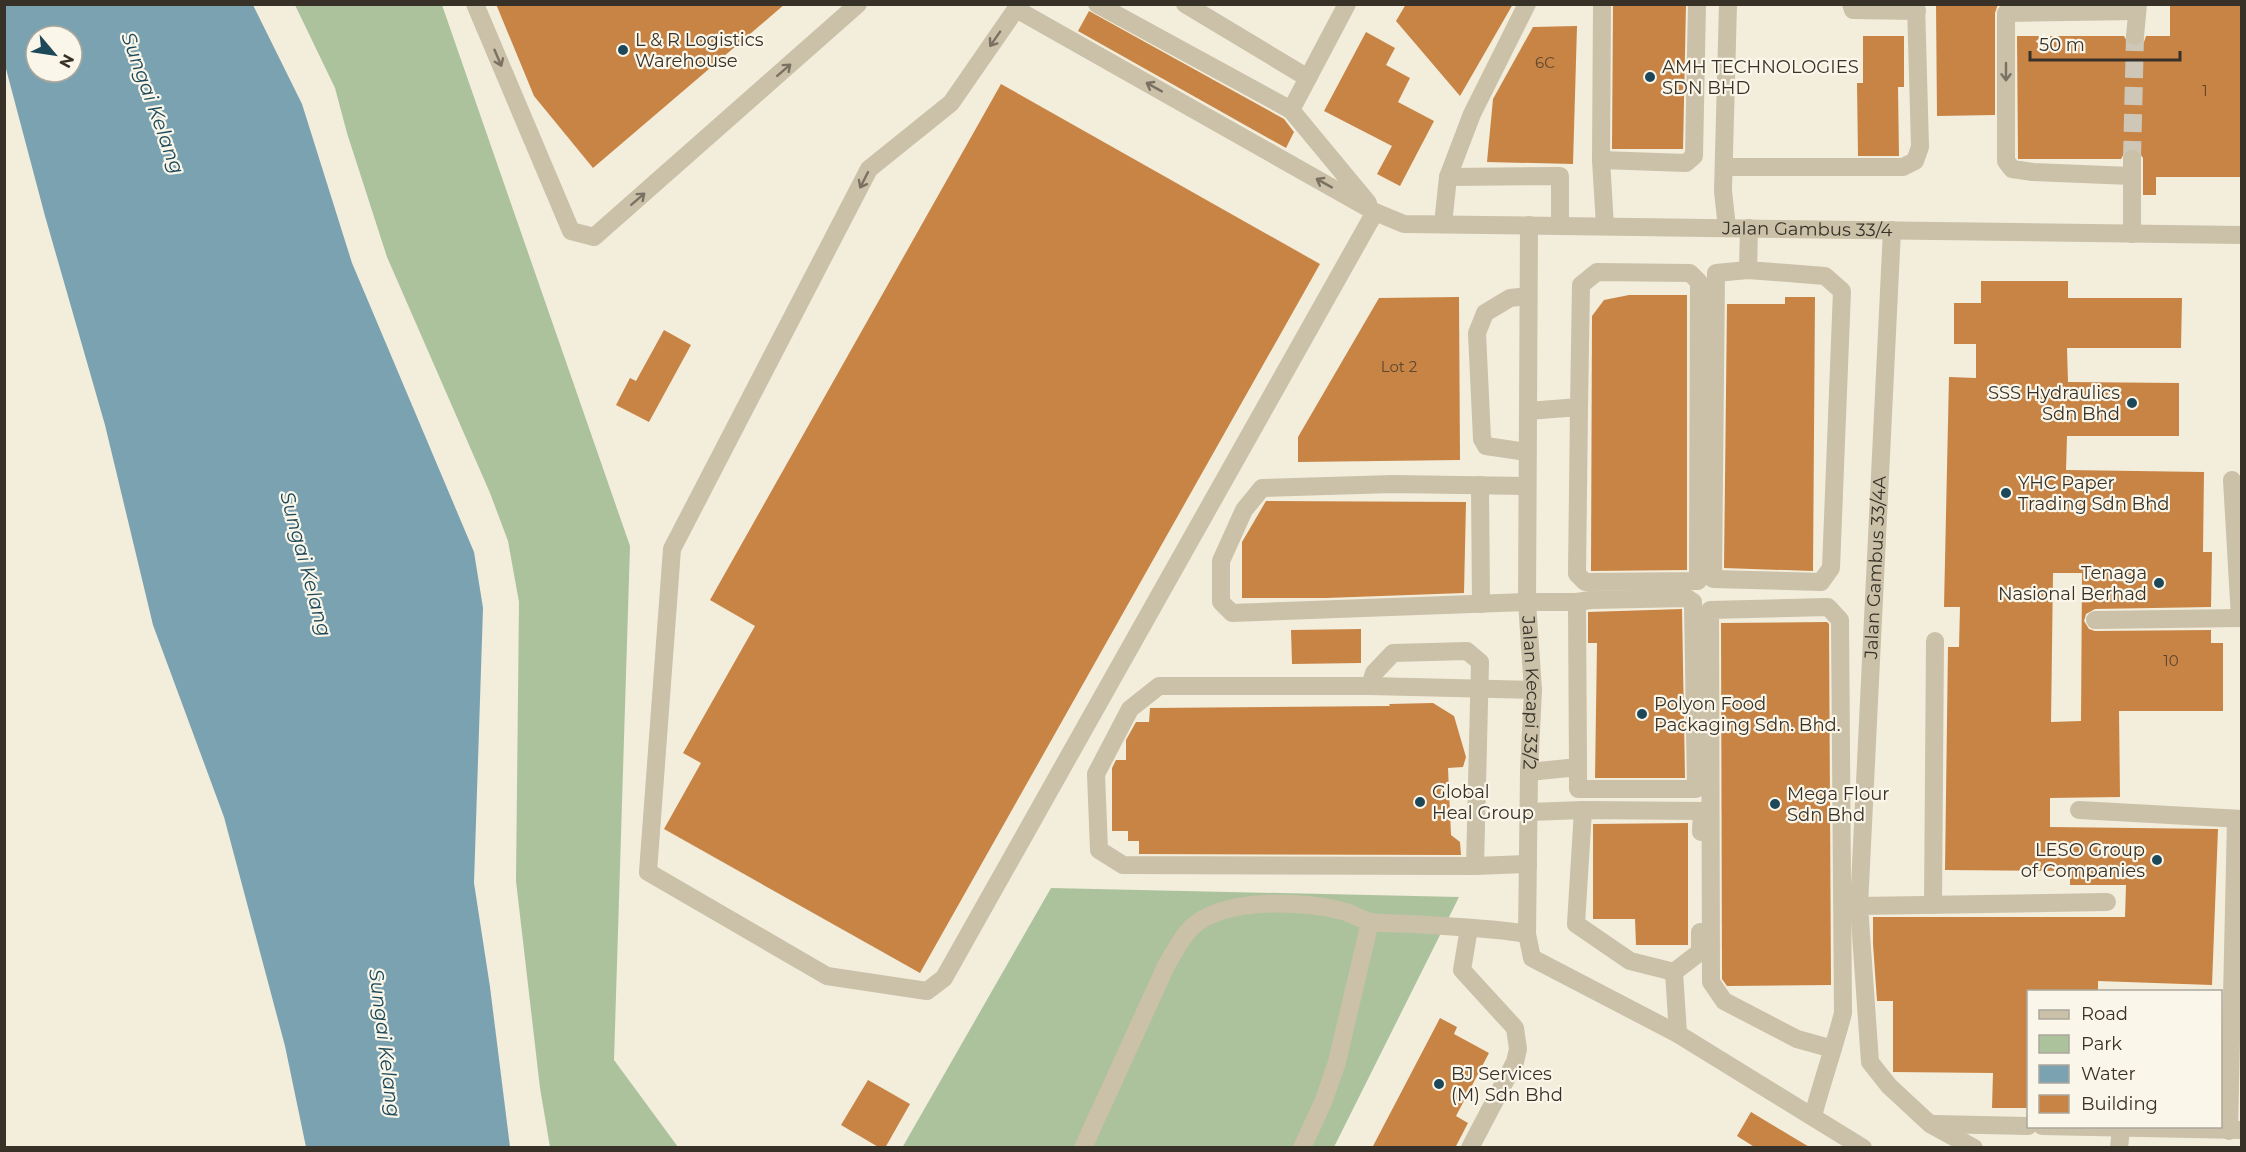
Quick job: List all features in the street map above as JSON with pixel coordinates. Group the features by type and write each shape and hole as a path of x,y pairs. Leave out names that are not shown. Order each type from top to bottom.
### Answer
{"street":[{"path":"475,4 571,231 594,237 858,4"},
{"path":"1018,7 951,103 869,170 672,549 648,872 827,976 927,991 944,978 1375,212 1290,110 1097,4"},
{"path":"1185,4 1308,78"},
{"path":"1290,110 1347,4"},
{"path":"1443,224 1448,177 1472,114 1527,4"},
{"path":"1602,4 1601,160 1605,226"},
{"path":"1601,160 1686,163 1694,156 1697,4"},
{"path":"1727,228 1723,191 1728,4"},
{"path":"1724,167 1903,167 1915,161 1920,147 1916,8 1853,10 1851,4"},
{"name":"Jalan Gambus 33/4","path":"1018,7 1375,212 1404,224 2241,235"},
{"path":"2132,234 2132,168 2033,172 2012,169 2006,161 2006,13 2138,8 2135,36"},
{"path":"1448,177 1560,176 1560,226"},
{"name":"Jalan Kecapi 33/2","path":"1529,225 1527,602 1533,690 1529,772 1527,934 1532,958 1678,1034 1863,1148"},
{"path":"1748,270 1749,228"},
{"name":"Jalan Gambus 33/4A","path":"1892,230 1859,906 1870,1062 1889,1086 1930,1124 1974,1148"},
{"path":"1748,270 1825,276 1842,291 1831,568 1821,582 1713,579 1716,273 1748,270"},
{"path":"1597,272 1690,273 1699,282 1698,581 1585,582 1577,574 1579,406 1581,285 1597,272"},
{"path":"1527,452 1486,447 1482,439 1477,333 1485,313 1510,298 1528,296"},
{"path":"1528,411 1579,406"},
{"path":"2095,620 2241,618 2232,480"},
{"path":"1527,486 1393,484 1262,488 1244,510 1221,561 1221,602 1232,613 1687,598 1694,602 1696,789 1578,789 1577,602"},
{"path":"1480,485 1480,604"},
{"path":"1813,1116 1833,1049 1843,1013 1840,620 1828,607 1710,610 1711,982 1724,1001 1797,1040 1833,1049"},
{"path":"1933,905 1935,641"},
{"path":"1370,686 1374,673 1393,653 1467,651 1480,662 1475,866"},
{"path":"1528,864 1475,866 1124,865 1100,850 1096,774 1130,709 1159,686 1370,686 1533,690"},
{"path":"1529,772 1578,767"},
{"path":"1583,810 1576,924 1630,961 1674,972"},
{"path":"2079,810 2239,819 2235,1131 2121,1128 2120,1148"},
{"path":"1529,812 1701,811 1700,952 1674,972"},
{"path":"1859,906 2107,902"},
{"path":"1083,1148 1166,966 1192,927 1208,916 1233,907 1258,904 1313,906 1346,912 1370,922 1501,929 1527,934"},
{"path":"1302,1148 1324,1100 1337,1062 1370,922"},
{"path":"1469,928 1462,970 1515,1028 1518,1049 1515,1062 1470,1148"},
{"path":"1674,972 1678,1034"},
{"path":"1930,1124 2027,1126"}],"green space":[{"path":"295,5 442,5 630,546 614,1060 678,1147 550,1147 540,1088 516,881 519,602 508,541 490,493 387,257 335,88"},
{"path":"1051,888 1459,897 1334,1147 902,1148"}],"water":[{"name":"Sungai Kelang","path":"4,5 253,5 302,104 352,263 474,552 483,608 474,883 490,987 510,1147 306,1147 285,1046 224,817 153,625 105,425 45,216 5,65"}],"building":[{"name":"L & R Logistics Warehouse","path":"496,4 785,4 593,168 534,96"},
{"path":"1406,4 1513,4 1460,96 1396,21"},
{"name":"AMH TECHNOLOGIES SDN BHD","path":"1613,4 1686,4 1683,149 1612,149"},
{"path":"1936,4 1998,4 1995,13 1995,115 1937,116"},
{"path":"2170,4 2241,4 2241,177 2156,177 2156,195 2143,195 2143,158 2137,149 2126,150 2121,159 2018,159 2017,36 2124,36 2129,45 2139,46 2144,42 2146,36 2170,36"},
{"path":"1089,11 1284,119 1294,132 1286,148 1078,31"},
{"path":"1577,26 1573,164 1487,162 1493,99 1533,27"},
{"path":"1366,32 1395,48 1386,65 1410,78 1398,102 1434,121 1400,186 1377,174 1392,146 1324,111"},
{"path":"1863,36 1904,36 1904,87 1898,87 1899,156 1858,156 1857,83 1863,83"},
{"path":"1001,84 1320,264 920,973 664,829 701,763 683,753 755,626 710,600"},
{"path":"1981,281 2068,281 2068,298 2182,298 2181,348 2067,348 2068,382 2179,383 2179,436 2067,436 2066,470 2204,472 2203,552 2212,552 2211,607 2095,609 2086,614 2084,621 2089,629 2095,631 2211,630 2211,643 2223,643 2223,711 2119,711 2120,797 2050,798 2050,827 2218,829 2212,985 2098,981 2098,990 2027,990 2027,1108 1992,1108 1993,1073 1893,1072 1893,1001 1877,1001 1873,917 2125,917 2126,885 2070,885 2070,871 1945,870 1948,647 1959,647 1960,607 1944,607 1949,377 1976,378 1976,344 1954,344 1954,303 1981,303","holes":["2053,573 2082,573 2081,721 2051,722"]},
{"path":"1629,295 1687,295 1687,570 1591,571 1592,316 1604,300"},
{"path":"1459,297 1460,460 1298,462 1298,437 1379,298"},
{"path":"1785,297 1815,297 1813,571 1724,568 1727,304 1785,304"},
{"path":"664,330 691,345 649,422 616,405 630,378 636,381"},
{"path":"1266,501 1466,502 1464,593 1326,598 1242,598 1242,542"},
{"name":"Polyon Food Packaging Sdn. Bhd.","path":"1682,609 1685,778 1595,778 1597,643 1588,643 1588,612"},
{"name":"Mega Flour Sdn Bhd","path":"1827,622 1829,624 1831,985 1727,986 1722,979 1721,623"},
{"path":"1361,629 1361,663 1292,664 1291,630"},
{"path":"1433,703 1454,716 1466,757 1463,767 1448,768 1451,835 1460,842 1461,855 1139,854 1139,841 1128,841 1128,831 1112,831 1112,768 1116,760 1126,760 1126,740 1136,722 1149,722 1150,708 1390,706 1389,704"},
{"path":"1688,823 1688,945 1636,945 1635,919 1593,919 1593,824"},
{"name":"BJ Services (M) Sdn Bhd","path":"1440,1018 1457,1027 1454,1034 1489,1053 1456,1116 1468,1123 1455,1148 1372,1148"},
{"path":"868,1080 910,1104 885,1148 880,1148 841,1125"},
{"path":"1751,1112 1811,1148 1756,1148 1737,1136"}],"tunnel":[{"path":"2132,159 2135,36"}],"place":[{"name":"L & R Logistics Warehouse","path":"623,50"},
{"name":"AMH TECHNOLOGIES SDN BHD","path":"1650,77"},
{"name":"SSS Hydraulics Sdn Bhd","path":"2132,403"},
{"name":"YHC Paper Trading Sdn Bhd","path":"2006,493"},
{"name":"Tenaga Nasional Berhad","path":"2159,583"},
{"name":"Polyon Food Packaging Sdn. Bhd.","path":"1642,714"},
{"name":"Global Heal Group","path":"1420,802"},
{"name":"Mega Flour Sdn Bhd","path":"1775,804"},
{"name":"LESO Group of Companies","path":"2157,860"},
{"name":"BJ Services (M) Sdn Bhd","path":"1439,1084"}]}
